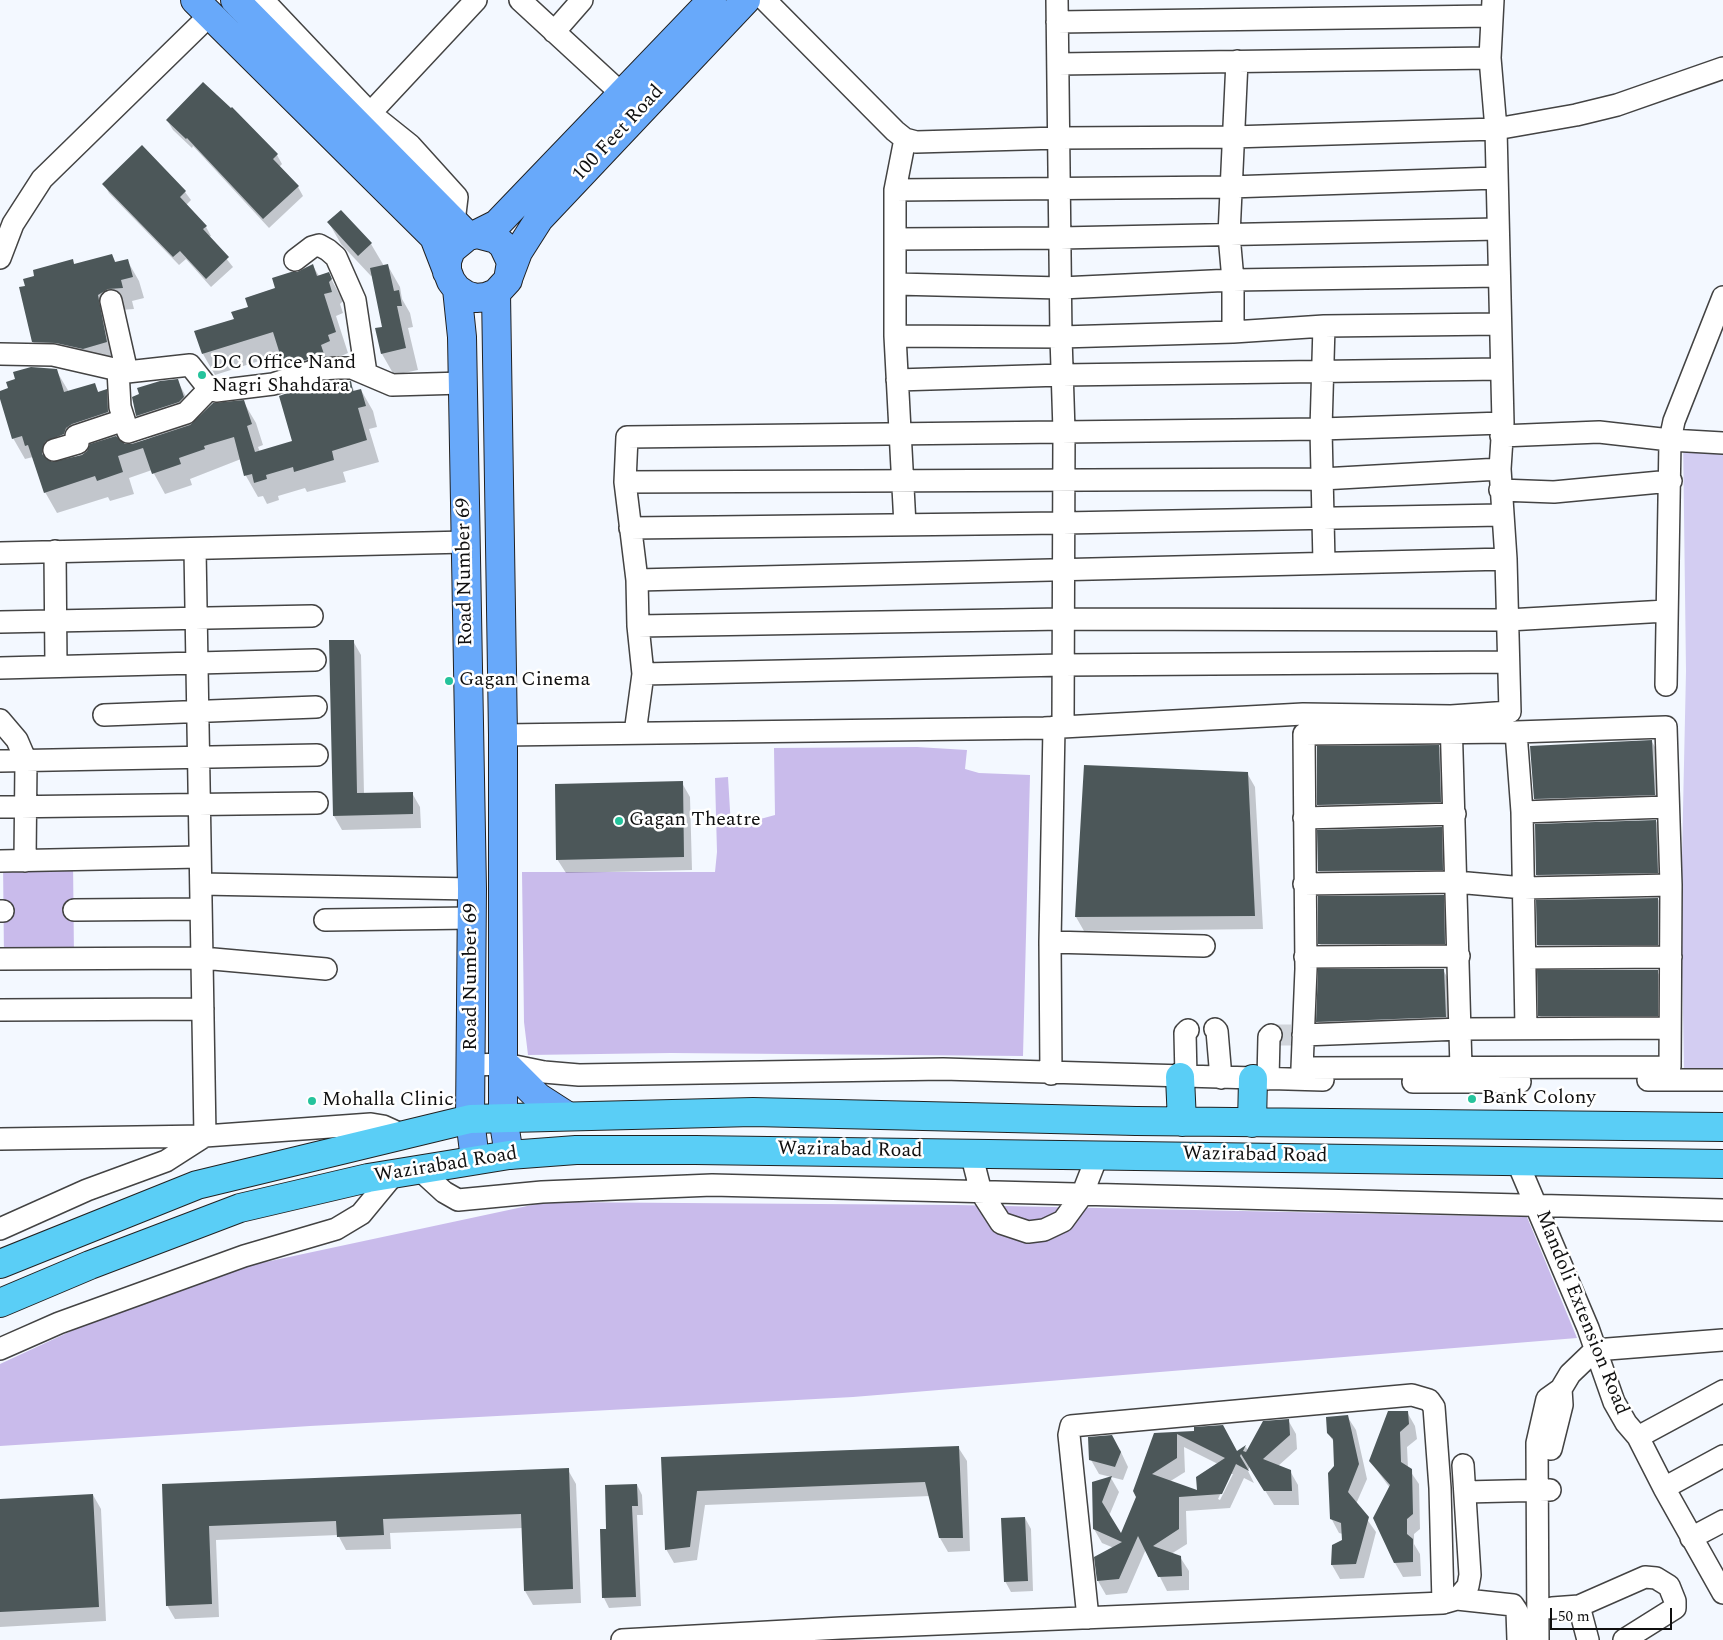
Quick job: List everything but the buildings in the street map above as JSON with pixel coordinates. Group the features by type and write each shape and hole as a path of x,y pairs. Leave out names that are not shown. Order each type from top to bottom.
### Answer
{"highway":[{"path":"1182,1122 1183,1077"},
{"path":"1252,1123 1260,1079"},
{"name":"Wazirabad Road","path":"0,1264 197,1185 470,1119 753,1112 1182,1122 1723,1127"},
{"name":"Wazirabad Road","path":"0,1303 90,1265 240,1208 368,1178 509,1155 586,1150 1098,1154 1723,1164"}],"main road":[{"path":"203,8 434,237 452,281 476,298 486,297 502,286 511,262 503,245 487,235 466,231 364,119 235,0"},
{"name":"100 Feet Road","path":"466,231 497,224 712,0"},
{"name":"100 Feet Road","path":"502,286 518,252 539,219 746,0"},
{"path":"452,281 447,260 451,250 466,231"},
{"name":"Road Number 69","path":"452,281 462,336 472,889 472,1065 470,1119 475,1160"},
{"name":"Road Number 69","path":"502,286 503,1118 509,1155"},
{"path":"504,1064 538,1097 566,1116"}],"street":[{"path":"263,0 364,119 468,3"},
{"path":"520,0 622,94"},
{"path":"554,32 582,0"},
{"path":"765,0 905,139 930,143 1059,138 1232,137 1496,129 1576,115 1616,105 1723,68"},
{"path":"1051,1074 1050,942 1058,727 1063,665 1064,524 1057,0"},
{"path":"0,258 6,222 42,179 203,8"},
{"path":"503,735 1058,727 1303,714 1452,724 1516,732 1666,727 1667,807 1671,885 1670,1068 1302,1068 1289,1035 1306,956 1304,734 1452,724 1510,712 1506,559 1500,490 1502,429 1496,129 1490,58 1492,8 1057,22"},
{"path":"1058,64 1490,58"},
{"path":"1233,332 1233,280 1228,235 1237,61"},
{"path":"904,525 895,336 895,190 905,139"},
{"path":"895,190 1230,186 1496,178"},
{"path":"896,239 1060,238 1498,229"},
{"path":"295,260 312,247 319,245 336,257 355,300 366,373"},
{"path":"896,284 1061,288 1233,280 1499,276"},
{"path":"1666,685 1666,611 1671,481 1670,440 1674,422 1723,298"},
{"path":"111,301 123,371 120,408 126,426"},
{"path":"895,336 1061,337 1233,332 1324,326 1500,324"},
{"path":"1324,326 1321,429 1324,563"},
{"path":"0,354 53,355 123,371 190,365 209,389 216,391 273,384 319,369 352,368 392,385 463,383"},
{"path":"897,380 1062,375 1322,373 1501,369"},
{"path":"54,450 78,443 76,436 186,413 209,389"},
{"path":"635,733 644,674 638,626 637,580 625,482 627,437 1064,431 1502,429 1599,432 1670,440 1723,443"},
{"path":"625,482 1064,478 1322,479 1500,469"},
{"path":"1500,490 1554,492 1671,481"},
{"path":"630,528 1064,524 1501,515"},
{"path":"0,553 466,542"},
{"path":"195,548 206,1136"},
{"path":"55,551 56,666"},
{"path":"637,580 1506,559"},
{"path":"638,626 1063,619 1508,620 1666,611"},
{"path":"0,622 312,616"},
{"path":"0,668 315,660"},
{"path":"644,674 1063,665 1508,662"},
{"path":"104,715 316,707"},
{"path":"0,720 17,740 26,761 25,861"},
{"path":"1452,724 1462,1068"},
{"path":"1516,732 1522,812 1526,1028"},
{"path":"0,761 317,756"},
{"path":"0,807 317,802"},
{"path":"1522,812 1667,807"},
{"path":"1304,818 1455,814"},
{"path":"0,861 200,857"},
{"path":"1304,884 1456,882 1524,888 1671,885"},
{"path":"201,884 472,889"},
{"path":"74,910 201,909"},
{"path":"325,920 471,918"},
{"path":"1050,942 1204,946"},
{"path":"1306,956 1459,956"},
{"path":"1525,958 1671,957"},
{"path":"0,959 202,958 326,969"},
{"path":"0,1010 203,1009"},
{"path":"1260,1079 1269,1037 1460,1029 1670,1028"},
{"path":"1214,1029 1217,1031 1221,1078"},
{"path":"1183,1077 1185,1033 1188,1030"},
{"path":"1289,1035 1294,1040 1294,1079"},
{"path":"472,1065 504,1064 544,1072 578,1075 943,1069 1051,1074 1462,1083 1723,1080"},
{"path":"0,1139 206,1136 371,1124 383,1126 405,1136"},
{"path":"0,1229 87,1190 166,1161 206,1136"},
{"path":"971,1153 981,1192 1000,1223 1028,1232 1044,1230 1063,1222 1082,1195 1098,1154"},
{"name":"Mandoli Extension Road","path":"1517,1161 1537,1205 1614,1402 1626,1423 1638,1437 1664,1488 1723,1593"},
{"path":"0,1349 59,1323 244,1256 336,1229 361,1214 407,1172 458,1200 542,1192 712,1185 1723,1210"},
{"path":"1538,1640 1544,1490 1551,1449 1562,1405 1561,1389 1570,1374 1595,1350 1723,1340"},
{"path":"1638,1437 1723,1391"},
{"path":"1088,1618 1069,1435 1071,1426 1412,1395 1429,1400 1434,1407 1450,1601"},
{"path":"1664,1488 1723,1456"},
{"path":"1450,1601 1468,1586 1470,1575 1463,1465"},
{"path":"1465,1492 1544,1490"},
{"path":"1544,1490 1552,1608 1552,1640"},
{"path":"1692,1538 1723,1521"},
{"path":"1552,1608 1579,1606 1645,1577 1656,1578 1670,1586 1676,1601 1675,1608 1624,1640"},
{"path":"622,1640 841,1628 1450,1601 1513,1606 1517,1611 1518,1640"},
{"path":"1579,1606 1588,1640"}],"shaded area":[{"path":"1683,436 1723,441 1723,1068 1684,1068 1681,903 1686,671"},
{"path":"917,747 967,750 965,769 979,773 1030,775 1023,1056 671,1053 528,1055 524,1022 522,872 715,872 717,852 715,778 728,777 731,827 775,815 774,748"},
{"path":"73,860 74,958 4,959 3,861"},
{"path":"546,1202 957,1205 1527,1217 1577,1338 853,1397 310,1426 0,1446 0,1364 82,1326 247,1266"}],"tunnel":[{"path":"1271,1035 1291,1035"}],"place":[{"name":"DC Office Nand Nagri Shahdara","path":"202,375"},
{"name":"Gagan Cinema","path":"449,681"},
{"name":"Gagan Theatre","path":"619,821"},
{"name":"Bank Colony","path":"1472,1099"},
{"name":"Mohalla Clinic","path":"312,1101"}]}
